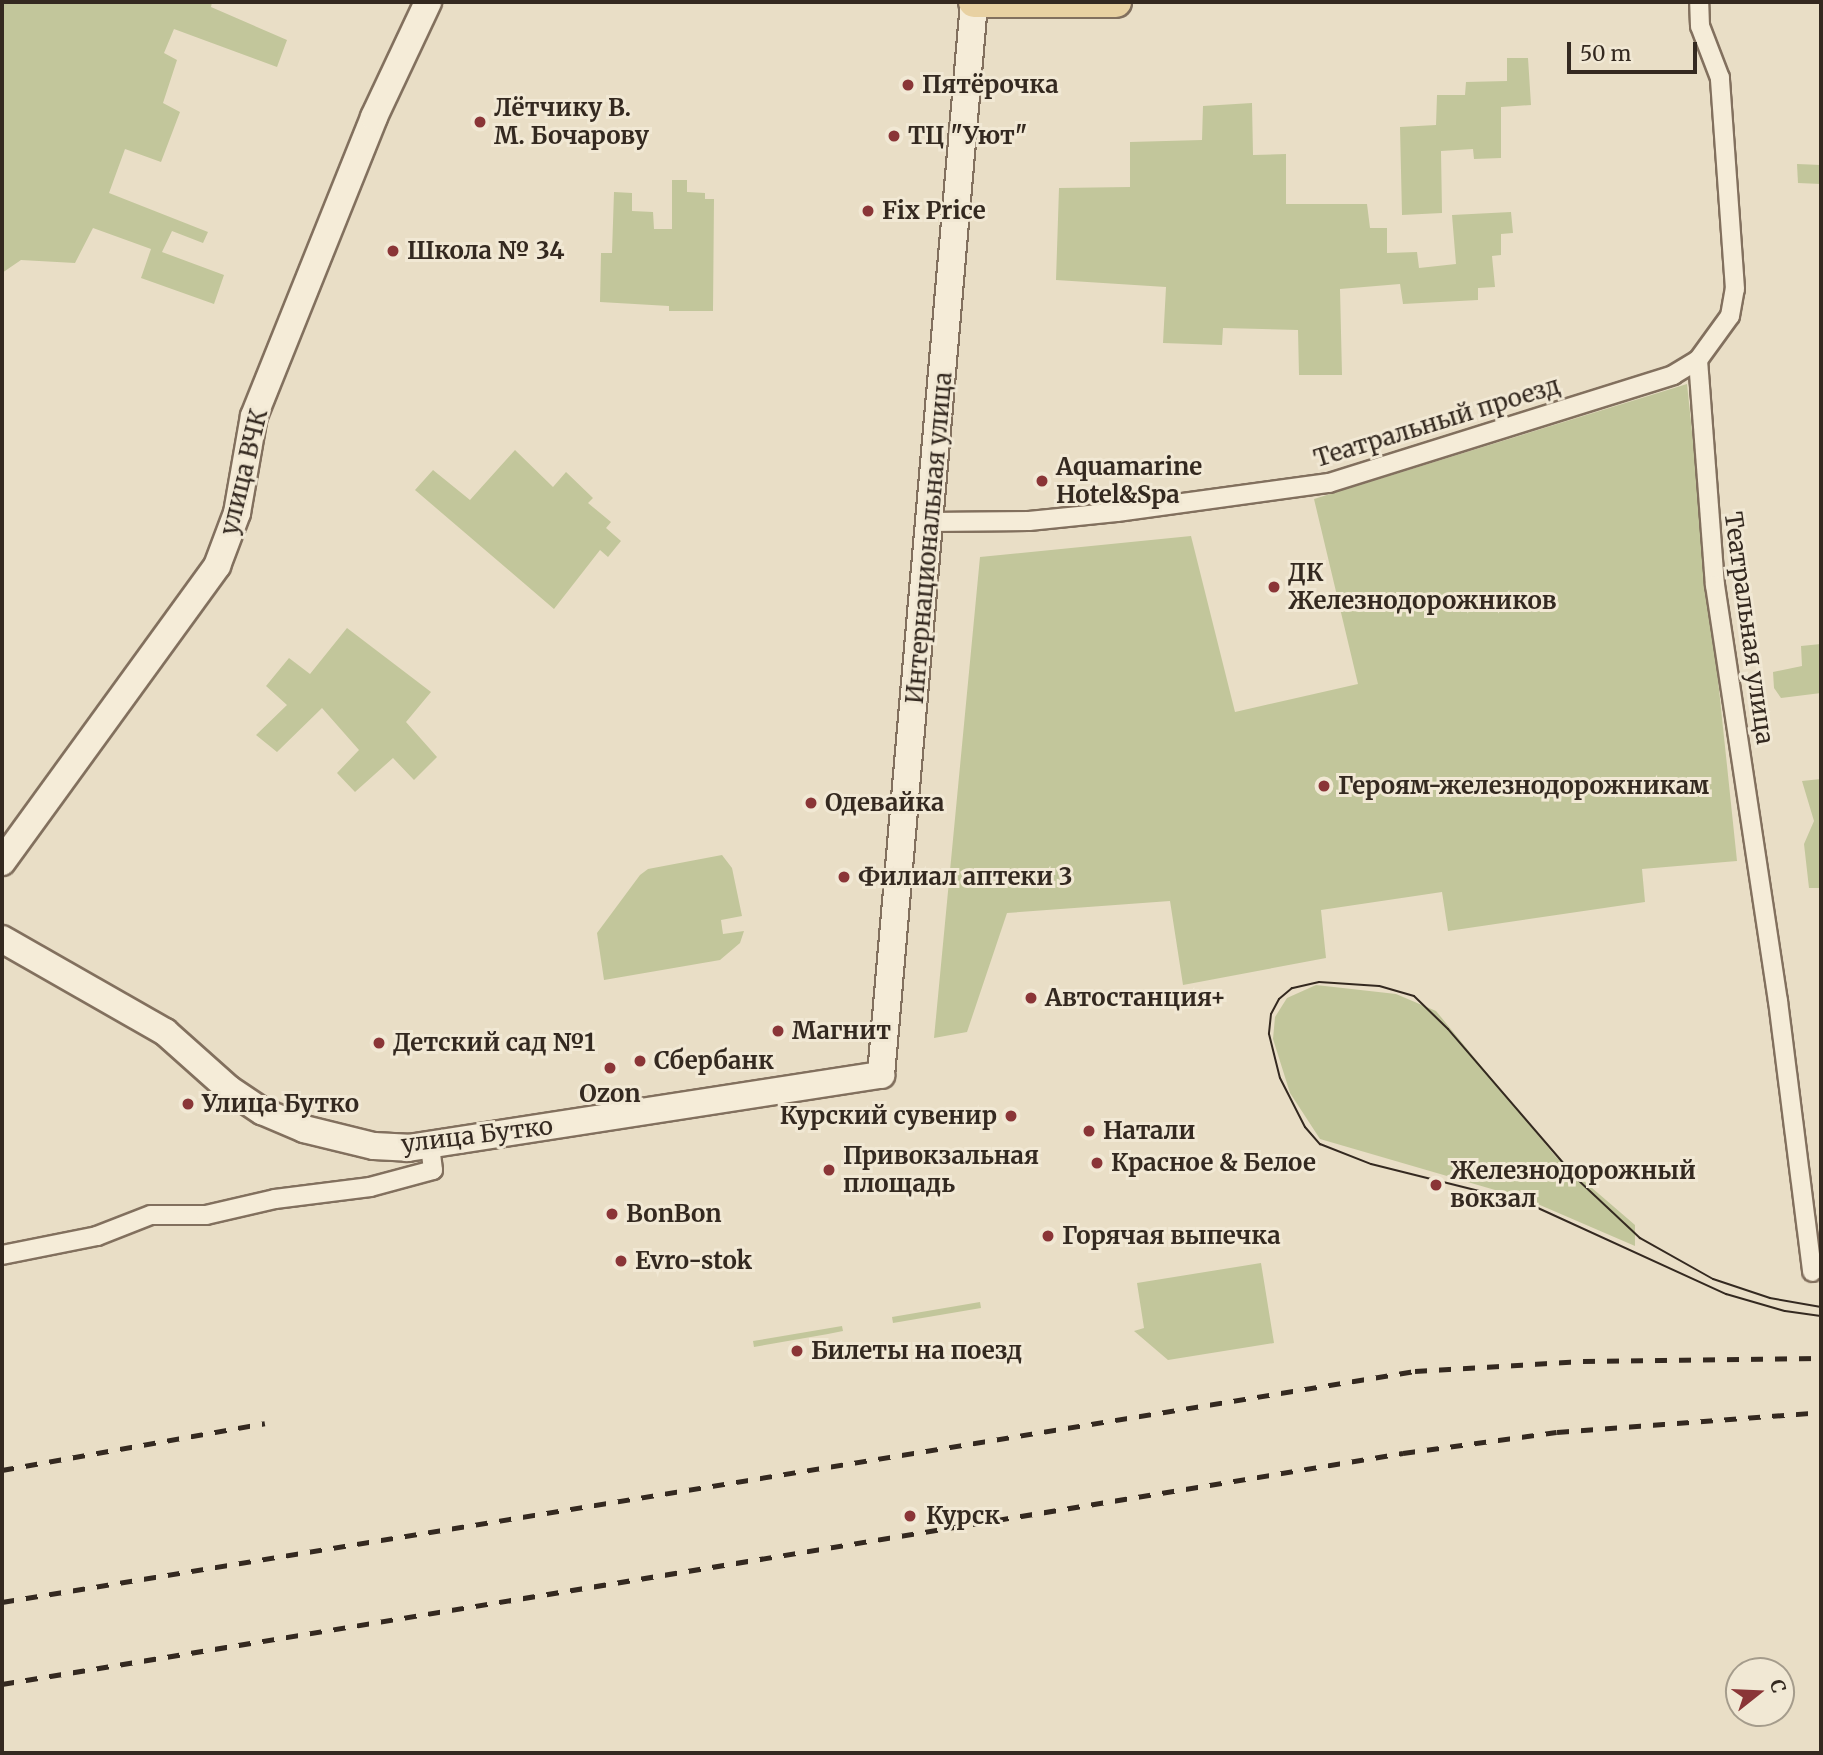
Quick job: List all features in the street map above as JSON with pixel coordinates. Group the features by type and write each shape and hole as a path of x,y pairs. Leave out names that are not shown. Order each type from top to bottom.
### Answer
{"main road":[{"name":"улица ВЧК","path":"2,862 216,566 237,513 254,416 374,117 428,2"},
{"path":"974,2 1116,2"},
{"name":"Интернациональная улица","path":"881,1075 974,2"},
{"name":"улица Бутко","path":"2,939 165,1032 229,1088 262,1111 304,1129 374,1146 430,1145 881,1075"}],"street":[{"path":"1698,360 1730,316 1735,289 1720,78 1700,26 1699,2"},
{"name":"Театральный проезд","path":"931,522 1067,517 1329,482 1673,375 1698,360"},
{"name":"Театральная улица","path":"1698,360 1715,585 1778,1001 1812,1272"},
{"path":"2,1255 97,1236 151,1215 206,1215 421,1174 433,1170 430,1145"}],"green space":[{"path":"2,2 212,2 211,7 287,40 277,67 174,29 164,53 177,60 163,103 180,112 161,162 125,149 109,193 208,232 203,243 172,231 162,252 224,275 214,304 141,278 151,249 93,228 75,263 21,260 2,273"},
{"path":"1507,58 1528,58 1531,105 1501,107 1501,158 1474,159 1473,149 1441,151 1442,213 1402,215 1400,127 1436,125 1437,95 1465,95 1466,82 1507,81"},
{"path":"1252,103 1253,155 1286,154 1286,204 1367,204 1370,228 1387,228 1387,253 1417,252 1419,268 1456,264 1452,215 1511,212 1513,233 1501,234 1501,255 1492,256 1495,287 1478,288 1478,300 1403,304 1400,284 1340,289 1342,375 1299,375 1298,330 1223,328 1222,345 1163,343 1166,287 1056,280 1059,188 1130,187 1130,142 1202,140 1203,106"},
{"path":"1797,164 1821,165 1821,184 1798,183"},
{"path":"672,180 687,180 687,192 705,193 705,199 714,199 713,311 669,311 669,306 600,302 601,253 612,253 614,192 632,193 632,211 653,212 654,229 672,229"},
{"path":"1687,384 1737,861 1642,869 1645,902 1448,931 1442,892 1321,910 1326,958 1183,985 1170,901 1007,913 967,1032 934,1038 980,557 1191,536 1235,712 1358,684 1314,499"},
{"path":"515,450 553,487 566,472 593,498 588,503 611,522 606,528 621,541 608,557 600,550 554,609 415,490 433,470 470,500"},
{"path":"347,628 431,692 406,722 437,757 414,780 393,758 355,792 337,773 359,750 322,708 277,752 256,735 287,705 266,686 289,658 310,674"},
{"path":"1821,644 1821,693 1781,698 1774,688 1773,672 1802,666 1801,646"},
{"path":"1821,779 1821,888 1809,888 1804,844 1814,821 1802,781"},
{"path":"722,855 732,868 742,916 721,920 723,934 744,931 740,943 720,960 604,980 597,933 640,875 648,869"},
{"path":"1316,985 1396,994 1436,1011 1556,1157 1635,1225 1635,1246 1526,1199 1320,1139 1290,1093 1273,1039 1275,1017 1287,998"},
{"path":"1261,1263 1274,1343 1168,1360 1134,1331 1144,1328 1137,1283"},
{"path":"980,1302 981,1308 893,1323 892,1317"},
{"path":"842,1326 843,1331 754,1347 753,1341"}],"tram line":[{"path":"1821,1307 1770,1298 1713,1279 1640,1238 1577,1179 1448,1029 1414,996 1379,986 1319,982 1292,988 1279,999 1271,1014 1269,1034 1280,1078 1305,1127 1320,1144 1371,1164 1527,1203 1726,1294 1785,1311 1821,1316"}],"railway":[{"path":"2,1602 1415,1371 1583,1361 1821,1358"},
{"path":"2,1684 1403,1453 1557,1432 1821,1412"},
{"path":"2,1470 265,1423"}],"place":[{"name":"Пятёрочка","path":"908,85"},
{"name":"Лётчику В. М. Бочарову","path":"480,122"},
{"name":"ТЦ \"Уют\"","path":"894,136"},
{"name":"Fix Price","path":"868,211"},
{"name":"Школа № 34","path":"393,251"},
{"name":"Aquamarine Hotel&Spa","path":"1042,481"},
{"name":"ДК Железнодорожников","path":"1274,587"},
{"name":"Героям-железнодорожникам","path":"1324,786"},
{"name":"Одевайка","path":"811,803"},
{"name":"Филиал аптеки 3","path":"844,877"},
{"name":"Автостанция+","path":"1031,998"},
{"name":"Магнит","path":"778,1031"},
{"name":"Детский сад №1","path":"379,1043"},
{"name":"Сбербанк","path":"640,1061"},
{"name":"Ozon","path":"610,1068"},
{"name":"Улица Бутко","path":"188,1104"},
{"name":"Курский сувенир","path":"1011,1116"},
{"name":"Натали","path":"1089,1131"},
{"name":"Красное & Белое","path":"1097,1163"},
{"name":"Привокзальная площадь","path":"829,1170"},
{"name":"Железнодорожный вокзал","path":"1436,1185"},
{"name":"BonBon","path":"612,1214"},
{"name":"Горячая выпечка","path":"1048,1236"},
{"name":"Evro-stok","path":"621,1261"},
{"name":"Билеты на поезд","path":"797,1351"},
{"name":"Курск","path":"910,1516"}]}
